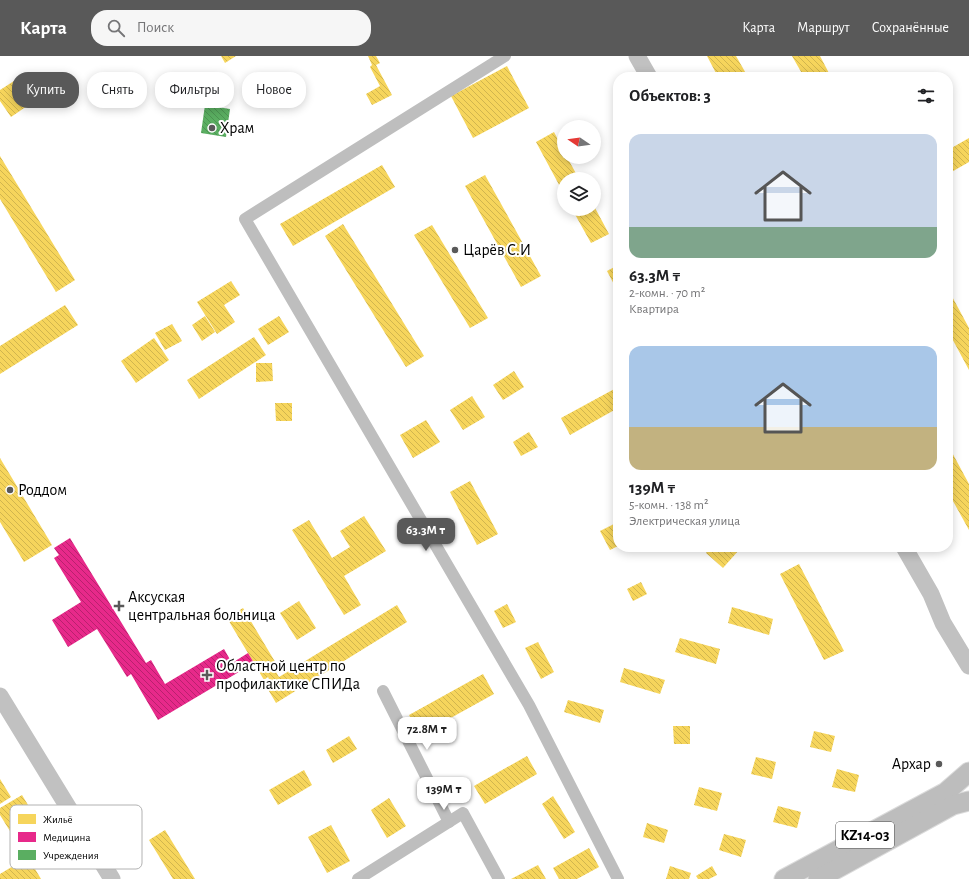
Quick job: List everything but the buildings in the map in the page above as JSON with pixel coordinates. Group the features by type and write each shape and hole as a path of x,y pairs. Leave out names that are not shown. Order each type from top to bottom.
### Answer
{"main road":[{"name":"KZ14-03","path":"784,879 946,792 969,772"},
{"name":"KZ14-03","path":"818,879 953,805 969,802"}],"street":[{"path":"505,56 245,219 529,705 618,879"},
{"path":"637,56 646,72"},
{"path":"907,552 931,594 943,623 969,666"},
{"path":"383,691 449,822"},
{"path":"0,696 67,805"},
{"path":"358,879 463,813 499,879"},
{"path":"106,869 112,879"}],"place":[{"name":"Храм","path":"212,128"},
{"name":"Царёв С.И","path":"455,250"},
{"name":"Роддом","path":"10,490"},
{"name":"Аксуская центральная больница","path":"119,606"},
{"name":"Областной центр по профилактике СПИДа","path":"207,675"},
{"name":"Архар","path":"939,764"}]}
